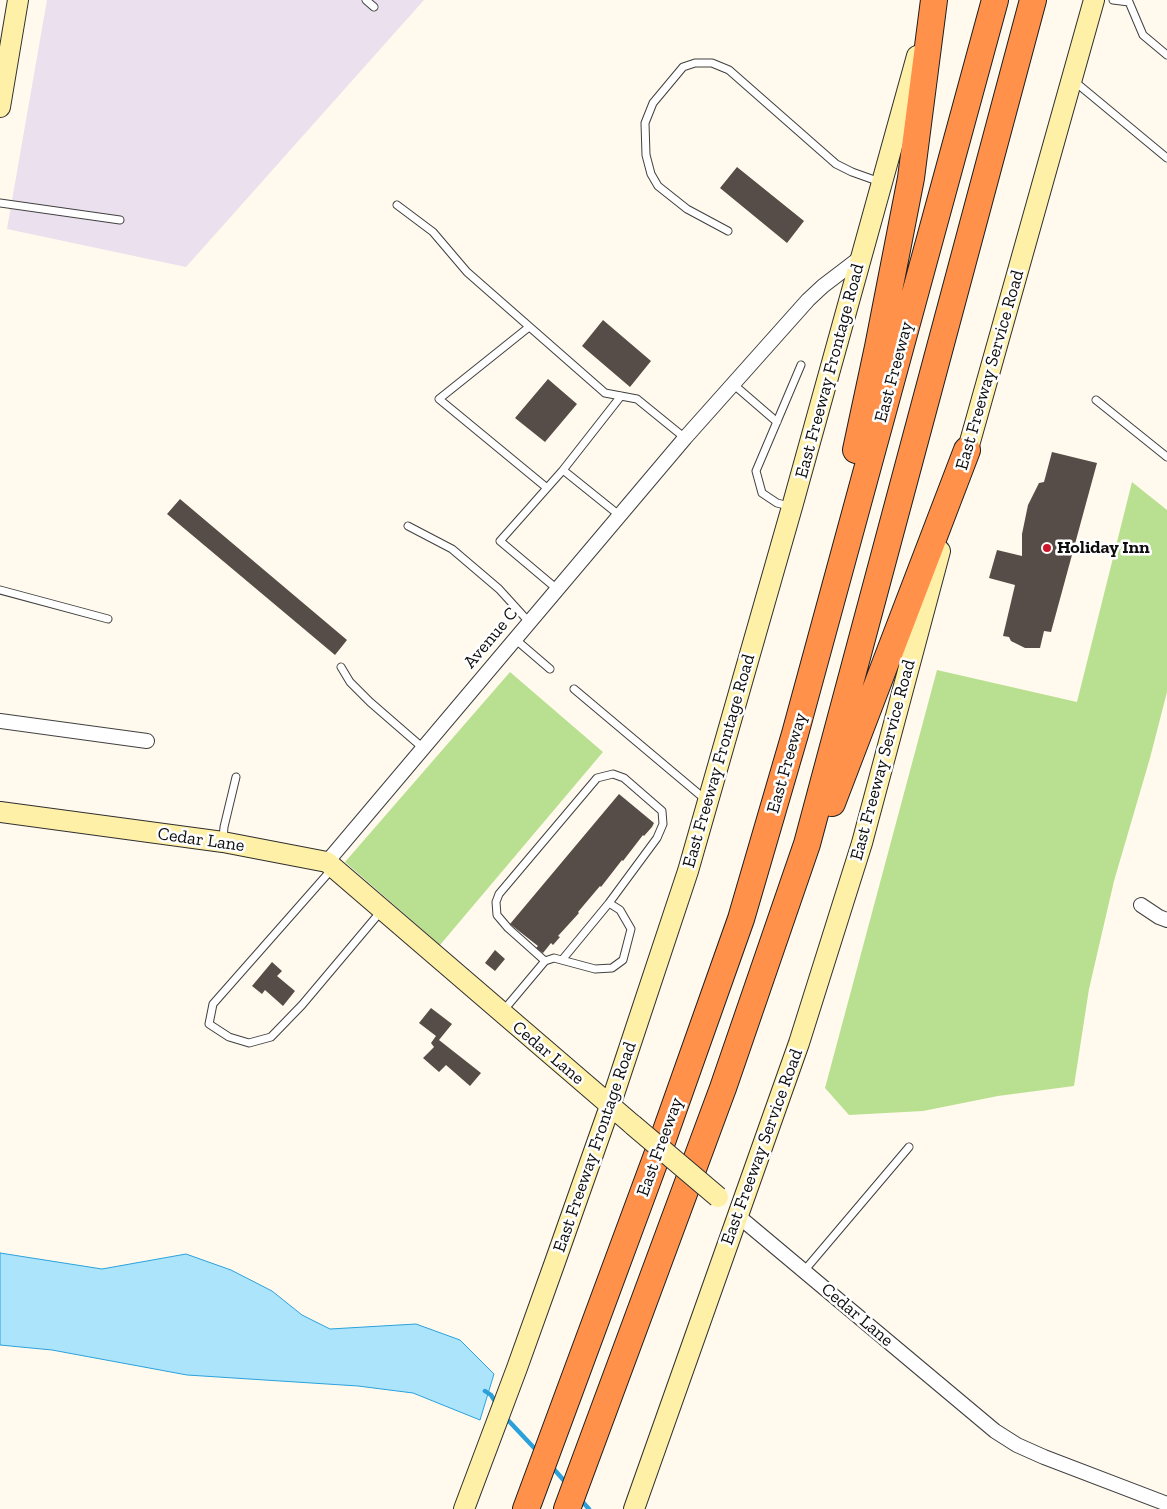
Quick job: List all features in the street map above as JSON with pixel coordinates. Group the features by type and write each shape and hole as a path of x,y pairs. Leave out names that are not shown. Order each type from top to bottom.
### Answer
{"highway":[{"path":"821,640 858,437 878,347 911,178 933,0"},
{"name":"East Freeway","path":"530,1498 667,1130 738,928 768,830 821,640 995,0"},
{"path":"567,1509 723,1088 807,844 1033,0"},
{"path":"807,844 835,798 967,450"}],"main road":[{"path":"0,107 18,0"},
{"name":"East Freeway Frontage Road","path":"464,1509 518,1368 610,1106 688,871 792,507 933,0"},
{"name":"East Freeway Service Road","path":"634,1509 798,1043 862,843 967,450 1094,0"},
{"name":"Cedar Lane","path":"0,812 223,842 330,865 737,1215"}],"street":[{"name":"Avenue C","path":"330,865 423,748 684,438 816,293 862,256"},
{"path":"0,721 147,741"},
{"path":"1141,904 1159,917 1167,920"},
{"name":"Cedar Lane","path":"737,1215 995,1431 1044,1457 1167,1504"}],"lane":[{"path":"366,0 374,7"},
{"path":"1114,0 1129,2 1143,35 1167,55"},
{"path":"728,231 687,209 658,186 651,174 646,155 645,123 653,103 683,67 695,62 712,63 729,70 836,164 882,183"},
{"path":"1072,79 1167,158"},
{"path":"0,204 120,220"},
{"path":"397,205 433,232 467,272 605,393 637,399 684,438"},
{"path":"529,327 439,399 547,488"},
{"path":"792,507 778,503 762,493 756,471 801,365"},
{"path":"733,384 777,422"},
{"path":"557,589 500,541 563,470 620,396"},
{"path":"1096,400 1167,457"},
{"path":"563,470 619,515"},
{"path":"408,526 452,549 499,589 529,622"},
{"path":"0,590 108,619"},
{"path":"514,639 550,669"},
{"path":"341,667 350,682 370,702 423,748"},
{"path":"574,689 708,802"},
{"path":"545,960 508,928 497,915 496,902 499,894 597,778 613,774 624,778 662,811 663,824 657,838 610,903 562,960"},
{"path":"223,842 224,827 236,777"},
{"path":"330,865 214,1004 209,1024 229,1038 249,1043 271,1037 308,997 382,910"},
{"path":"501,1013 545,960 554,958 595,968 612,968 623,960 631,928 620,910 610,903"},
{"path":"804,1271 909,1147"}],"shaded area":[{"path":"47,0 424,0 186,267 7,229"}],"green space":[{"path":"1132,482 1167,510 1167,692 1114,881 1089,989 1074,1086 998,1096 923,1111 849,1115 825,1088 937,670 1077,702"},
{"path":"510,672 603,752 440,945 345,862"}],"water":[{"path":"0,1253 102,1269 186,1254 231,1270 272,1291 302,1315 330,1329 416,1324 460,1340 494,1374 480,1420 413,1393 358,1386 187,1375 52,1350 0,1345"}],"building":[{"path":"737,167 804,221 787,243 720,188"},
{"path":"603,320 651,361 630,387 582,346"},
{"path":"548,379 577,404 545,442 515,418"},
{"name":"Holiday Inn","path":"1052,452 1097,463 1051,632 1044,631 1040,648 1025,648 1011,641 1009,637 1003,636 1015,585 989,578 997,550 1022,556 1022,534 1028,505 1039,483 1044,482"},
{"path":"180,499 347,640 335,655 167,514"},
{"path":"619,794 654,823 558,936 560,937 553,945 551,943 543,953 536,948 538,946 510,924"},
{"path":"495,950 505,959 495,971 485,963"},
{"path":"272,962 282,971 277,976 295,991 283,1006 265,990 262,994 252,986"},
{"path":"431,1008 452,1024 439,1040 481,1073 470,1086 446,1065 439,1072 423,1058 434,1047 431,1043 436,1036 419,1023"}],"waterway":[{"path":"485,1391 491,1395 496,1403"},
{"path":"506,1418 538,1452"},
{"path":"552,1467 567,1484"},
{"path":"580,1499 589,1509"}],"place":[{"name":"Holiday Inn","path":"1047,548"}]}
